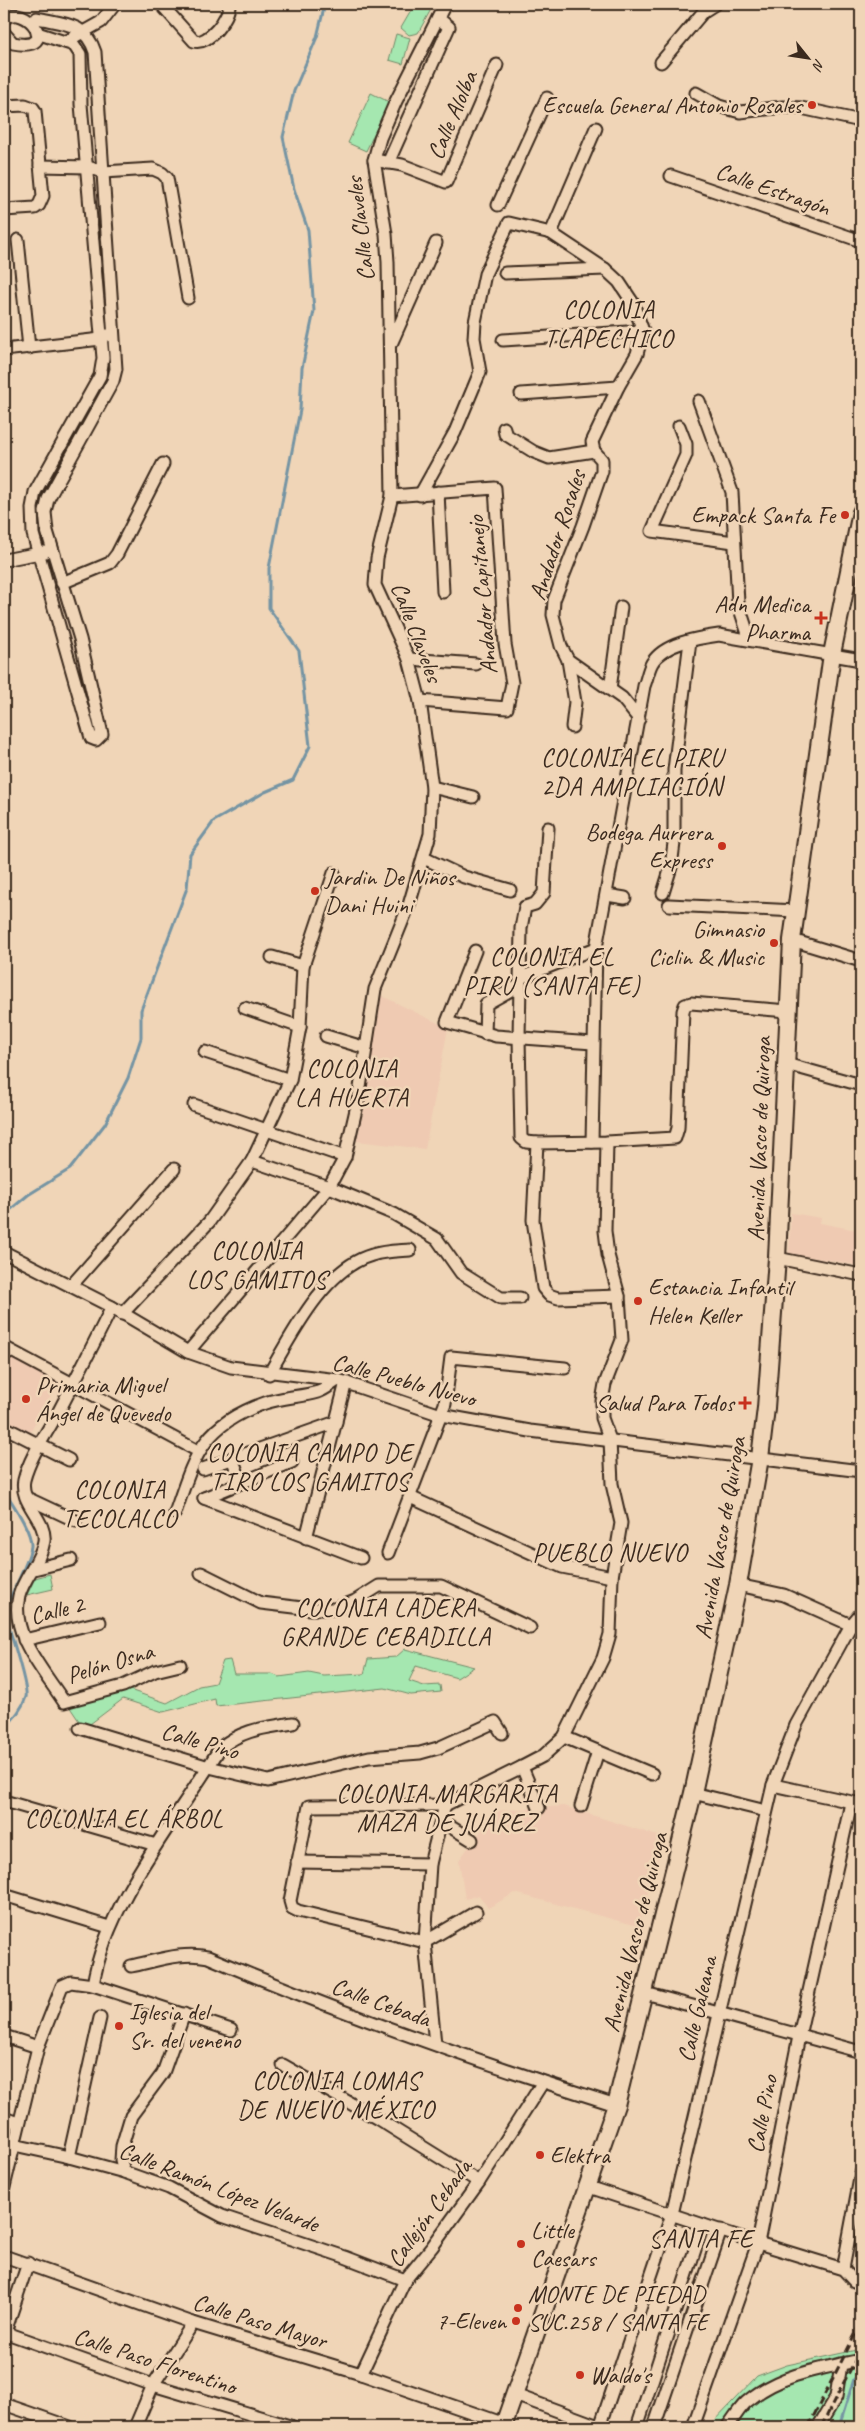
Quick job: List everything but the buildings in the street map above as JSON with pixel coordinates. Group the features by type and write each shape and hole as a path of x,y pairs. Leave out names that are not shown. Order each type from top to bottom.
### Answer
{"main road":[{"name":"Avenida Vasco de Quiroga","path":"504,2426 590,2187 616,2105 693,1793 738,1585 760,1458 777,1258 792,940 832,654 861,512"}],"street":[{"path":"66,41 101,22 115,4"},
{"path":"160,4 194,41 198,42 204,42 226,17 229,4"},
{"name":"Calle Claveles","path":"188,1352 329,1187 345,1157 358,1101 375,989 398,933 424,858 430,834 432,787 420,701 409,658 375,585 376,564 392,496 386,234 374,160 380,138 445,4"},
{"path":"661,62 704,11 715,4"},
{"path":"7,12 26,6 37,18 84,31 90,38 95,52 117,359 113,381 48,499 45,512 46,531 80,639 102,734 96,740 92,738 31,523 35,492 100,376 103,358 88,167 81,104 80,54 74,45 37,32"},
{"path":"4,33 13,42 20,44 33,39 37,32 37,18"},
{"path":"374,160 388,162 449,27 438,18"},
{"name":"Calle Alolba","path":"388,162 402,165 446,182 497,65"},
{"path":"696,93 719,106 740,112 783,107 801,108 861,121"},
{"path":"498,205 547,98"},
{"path":"4,106 25,105 33,108 43,196 39,205 35,208 4,210"},
{"path":"551,233 596,128"},
{"path":"40,166 88,167 103,172 153,169 162,173 167,178 188,298"},
{"name":"Calle Estragón","path":"671,176 861,242"},
{"path":"420,495 455,432 480,372 474,338 475,322 485,274 509,224 551,233 605,269 619,282 633,303 643,331 636,354 592,442 594,451 549,458 534,452 505,434 504,428"},
{"path":"18,240 29,348"},
{"path":"390,346 436,243"},
{"path":"505,273 605,269"},
{"path":"4,350 101,339 114,330"},
{"path":"503,340 643,331"},
{"path":"522,394 618,387"},
{"path":"699,401 732,492 738,604 750,640"},
{"path":"679,426 686,444 686,454 652,531 734,542"},
{"name":"Andador Rosales","path":"572,727 575,702 568,660 556,630 553,615 554,600 602,471 602,460 594,451"},
{"path":"62,583 110,563 117,554 163,464"},
{"name":"Andador Capitanejo","path":"420,701 507,708 512,683 505,644 495,488 438,492"},
{"path":"392,496 438,492 443,592"},
{"path":"4,560 52,551"},
{"path":"610,689 621,607"},
{"path":"58,622 74,620"},
{"path":"592,1142 596,948 644,686 652,663 662,652 690,641 720,635 861,660"},
{"path":"65,643 80,639"},
{"path":"663,893 671,867 674,843 674,770 690,641"},
{"path":"409,658 476,664"},
{"path":"568,660 622,698 639,719"},
{"path":"432,787 473,797"},
{"path":"548,828 544,893 535,904 525,907 521,928 520,1133 521,1138 526,1142 607,1142 671,1139 677,1136 683,1011 686,1005 691,1003 788,1011"},
{"path":"424,858 464,877 510,890"},
{"path":"24,1640 18,1622 20,1596 42,1549 44,1533 26,1498 24,1481 40,1445 117,1311 209,1222 252,1161 290,1080 300,1027 303,966 334,873"},
{"path":"607,895 625,898"},
{"path":"668,904 796,911"},
{"path":"792,940 861,961"},
{"path":"485,1034 486,1004 520,982 596,948"},
{"path":"475,951 447,1022 485,1034 593,1043"},
{"path":"272,957 303,966"},
{"path":"245,1008 300,1027"},
{"path":"326,1036 366,1048"},
{"path":"205,1052 290,1080"},
{"path":"786,1064 861,1085"},
{"path":"194,1105 345,1157"},
{"path":"476,1912 425,1942 292,1908 290,1901 309,1806 445,1805 522,1768 542,1756 564,1737 603,1658 610,1634 612,1577 621,1523 612,1484 610,1440 602,1418 605,1384 622,1340 619,1296 608,1255 605,1231 607,1142"},
{"path":"537,1143 533,1220 543,1288 549,1295 558,1298 619,1296"},
{"path":"252,1161 329,1187 394,1214 425,1230 437,1239 461,1273 501,1298 520,1298"},
{"path":"71,1286 174,1168"},
{"path":"268,1374 302,1320 337,1274 353,1263 371,1255 410,1250"},
{"name":"Calle Pueblo Nuevo","path":"4,1252 71,1286 188,1352 232,1368 268,1374 342,1381 441,1415 530,1431 861,1471"},
{"path":"777,1258 861,1274"},
{"path":"4,1347 198,1451"},
{"path":"388,1553 446,1404 451,1357 565,1368"},
{"path":"306,1538 336,1422 342,1381"},
{"path":"176,1513 198,1451 212,1433 232,1419 265,1403 319,1392 342,1381"},
{"path":"203,1469 336,1422"},
{"path":"4,1427 69,1460"},
{"path":"232,1458 241,1482"},
{"path":"292,1462 204,1498 361,1558"},
{"path":"410,1497 562,1567 612,1577"},
{"path":"26,1498 76,1521"},
{"path":"34,1569 71,1560"},
{"path":"201,1573 261,1602 335,1609 355,1601 379,1586 441,1586 530,1628"},
{"path":"738,1585 784,1595 851,1625"},
{"name":"Calle Galeana","path":"600,2427 672,2214 772,1785 796,1725 851,1625 861,1613"},
{"name":"Calle 2","path":"24,1640 100,1622"},
{"name":"Pelón Osna","path":"24,1640 64,1702 123,1686 155,1671 180,1665"},
{"name":"Calle Pino","path":"80,1728 209,1767 268,1781 369,1757 420,1753 438,1748 495,1722 502,1733"},
{"path":"93,1984 109,1927 156,1845 220,1748 234,1737 245,1732 293,1723"},
{"path":"564,1737 652,1774"},
{"path":"581,1806 598,1751"},
{"path":"522,1768 539,1808"},
{"path":"772,1785 856,1804"},
{"path":"693,1793 766,1810"},
{"path":"4,1801 156,1845"},
{"name":"Calle Pino","path":"693,2427 758,2243 799,2036 856,1804"},
{"path":"435,2044 425,1942 430,1864 445,1805"},
{"path":"441,1821 472,1840"},
{"path":"297,1862 430,1864"},
{"path":"4,1895 109,1927"},
{"name":"Calle Cebada","path":"131,1966 181,1955 201,1956 324,2004 435,2044 543,2082 616,2105"},
{"path":"4,2187 7,2165 14,2145 38,2047 62,1986 71,1982 93,1984 231,2030"},
{"path":"645,1993 861,2052"},
{"path":"124,2172 121,2160 122,2146 131,2116 163,2073 184,2014"},
{"path":"69,2156 100,2018"},
{"path":"4,2036 38,2047"},
{"path":"283,2065 378,2119 479,2182"},
{"name":"Callejón Cebada","path":"361,2374 405,2280 432,2247 479,2182 543,2082"},
{"path":"4,2118 18,2123"},
{"name":"Calle Ramón López Velarde","path":"14,2145 69,2156 124,2172 169,2188 222,2216 345,2257 405,2280"},
{"path":"843,2268 861,2173"},
{"path":"590,2187 758,2243 843,2268 854,2281 861,2283"},
{"path":"637,2427 703,2225"},
{"path":"654,2427 721,2230"},
{"name":"Calle Paso Mayor","path":"4,2256 193,2323 361,2374 504,2426"},
{"path":"4,2332 28,2263"},
{"path":"135,2427 153,2385 193,2323"},
{"name":"Calle Paso Florentino","path":"4,2332 153,2385 293,2427"},
{"path":"664,2346 680,2351"},
{"path":"727,2427 748,2400 778,2383 816,2368 861,2360"},
{"path":"818,2427 836,2397 841,2364"},
{"path":"515,2396 600,2427"},
{"path":"4,2404 70,2427"}],"shaded area":[{"path":"378,994 448,1028 425,1149 357,1141 363,1114"},
{"path":"791,1213 821,1218 820,1223 861,1231 861,1266 789,1253"},
{"name":"Primaria Miguel Ángel de Quevedo","path":"4,1350 59,1380 30,1433 4,1419"},
{"path":"564,1806 664,1838 638,1926 515,1893 488,1908 479,1895 465,1899 459,1860 496,1811"}],"green space":[{"path":"415,4 434,4 418,33 409,35 401,28"},
{"path":"396,34 410,38 403,64 389,60"},
{"path":"371,93 389,102 366,151 348,143"},
{"path":"50,1574 53,1589 27,1595 35,1578"},
{"path":"405,1649 474,1667 457,1678 416,1666 409,1681 424,1686 440,1685 441,1692 411,1695 385,1688 216,1706 215,1699 163,1712 123,1699 90,1724 81,1724 67,1703 124,1688 167,1703 199,1686 215,1683 223,1661 230,1660 234,1674 272,1674 279,1677 309,1673 324,1676 364,1674 368,1659 396,1657"},
{"path":"861,2349 861,2427 708,2427 757,2376 787,2365"}],"waterway":[{"path":"4,1215 28,1195 70,1169 105,1124 128,1078 141,1038 141,1010 187,888 190,854 214,821 265,792 293,780 310,746 299,651 269,608 269,568 300,410 302,368 314,311 308,230 294,189 283,137 294,91 317,37 325,4"},
{"path":"4,1490 25,1525 31,1546 23,1570 4,1611 26,1691 26,1697 22,1706 4,1729"},
{"path":"839,2427 854,2379"}],"railway":[{"path":"808,2427 861,2323"},
{"path":"821,2427 861,2349"}],"place":[{"name":"Escuela General Antonio Rosales","path":"812,105"},
{"name":"Empack Santa Fe","path":"845,515"},
{"name":"Adn Medica Pharma","path":"821,618"},
{"name":"Bodega Aurrera Express","path":"722,846"},
{"name":"Jardin De Niños Dani Huini","path":"315,891"},
{"name":"Gimnasio Ciclin & Music","path":"774,943"},
{"name":"Estancia Infantil Helen Keller","path":"638,1301"},
{"name":"Primaria Miguel Ángel de Quevedo","path":"26,1399"},
{"name":"Salud Para Todos","path":"745,1403"},
{"name":"Iglesia del Sr. del veneno","path":"119,2026"},
{"name":"Elektra","path":"540,2155"},
{"name":"Little Caesars","path":"521,2244"},
{"name":"MONTE DE PIEDAD SUC.258 / SANTA FE","path":"518,2308"},
{"name":"7-Eleven","path":"516,2321"},
{"name":"Waldo's","path":"580,2375"}],"district":[{"name":"COLONIA TLAPECHICO","path":"609,324"},
{"name":"COLONIA EL PIRU 2DA AMPLIACIÓN","path":"632,772"},
{"name":"COLONIA EL PIRU (SANTA FE)","path":"552,972"},
{"name":"COLONIA LA HUERTA","path":"352,1084"},
{"name":"COLONIA LOS GAMITOS","path":"257,1266"},
{"name":"COLONIA CAMPO DE TIRO LOS GAMITOS","path":"310,1468"},
{"name":"COLONIA TECOLALCO","path":"120,1504"},
{"name":"PUEBLO NUEVO","path":"610,1553"},
{"name":"COLONIA LADERA GRANDE CEBADILLA","path":"386,1622"},
{"name":"COLONIA MARGARITA MAZA DE JUÁREZ","path":"447,1808"},
{"name":"COLONIA EL ÁRBOL","path":"124,1819"},
{"name":"COLONIA LOMAS DE NUEVO MÉXICO","path":"336,2096"},
{"name":"SANTA FE","path":"701,2238"}]}
